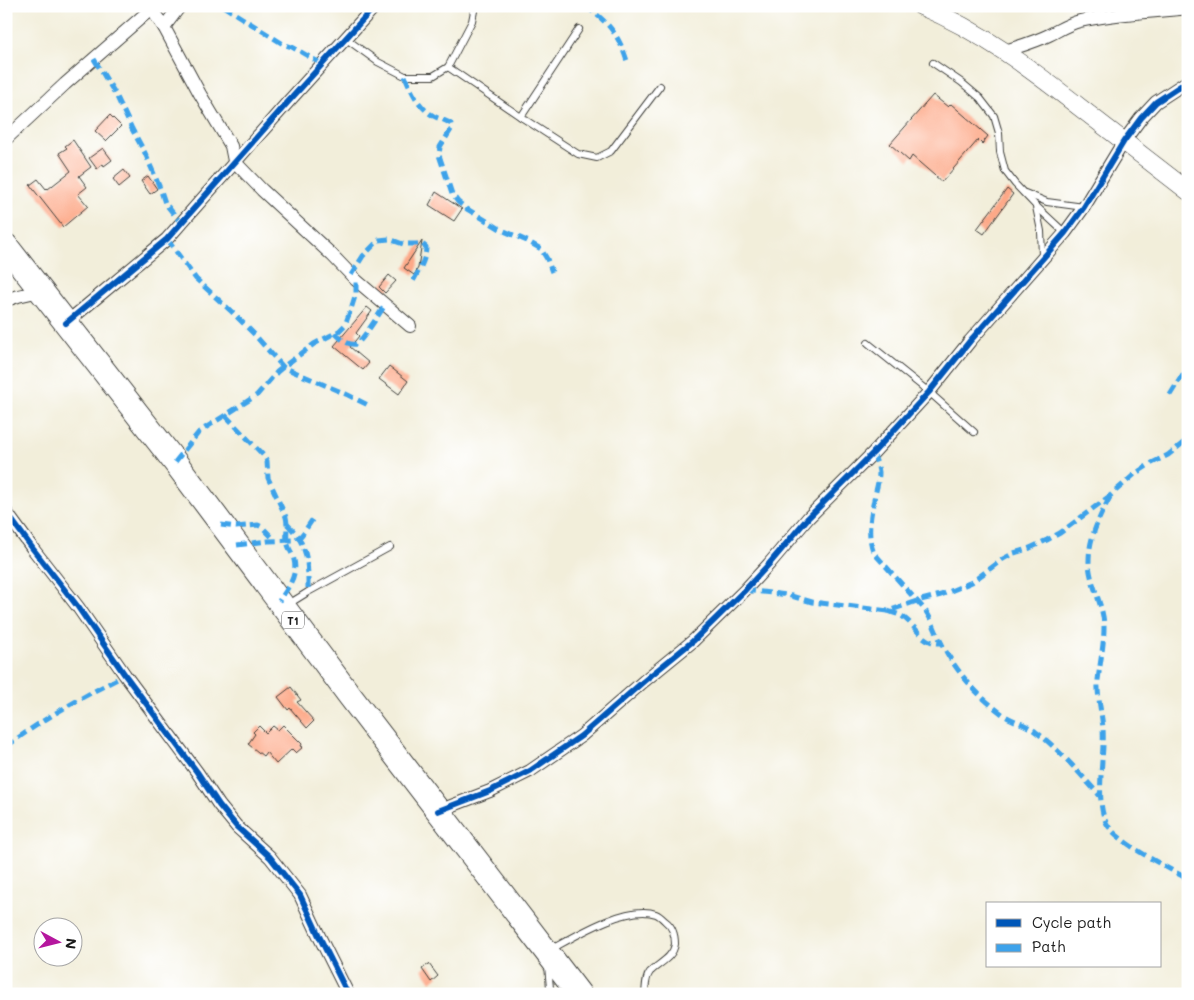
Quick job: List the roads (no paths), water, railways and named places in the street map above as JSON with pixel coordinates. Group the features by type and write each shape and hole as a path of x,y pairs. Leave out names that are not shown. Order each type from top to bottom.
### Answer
{"highway":[{"name":"T1","path":"6,246 175,462 438,811 580,994"}],"street":[{"path":"164,27 180,6"},
{"path":"66,323 167,239 375,6"},
{"path":"921,6 944,16 1005,51 1188,191"},
{"path":"6,139 150,7 164,27 200,94 231,146 234,162 356,280 410,326"},
{"path":"1005,51 1035,41 1063,26 1080,21 1097,12 1188,8"},
{"path":"438,811 490,791 530,771 581,736 693,641 745,590 808,518 873,453 929,392 970,341 1065,233 1084,208 1124,141 1156,102 1188,81"},
{"path":"6,300 40,291"},
{"path":"6,512 78,607 219,805 237,827 270,857 300,895 348,994"}],"lane":[{"path":"345,38 378,62 406,76 432,76 448,67 472,21 475,6"},
{"path":"521,117 579,29"},
{"path":"934,63 980,98 994,116 999,133 1000,152 1006,171 1036,206 1065,233"},
{"path":"448,67 578,154 597,158 611,151 660,86"},
{"path":"1023,192 1047,202 1084,208"},
{"path":"1036,206 1041,231 1042,260"},
{"path":"868,343 929,392 974,432"},
{"path":"283,607 390,547"},
{"path":"552,994 547,952 599,924 626,914 643,912 657,914 668,923 675,934 675,947 668,957 650,972 646,981 645,994"}]}
